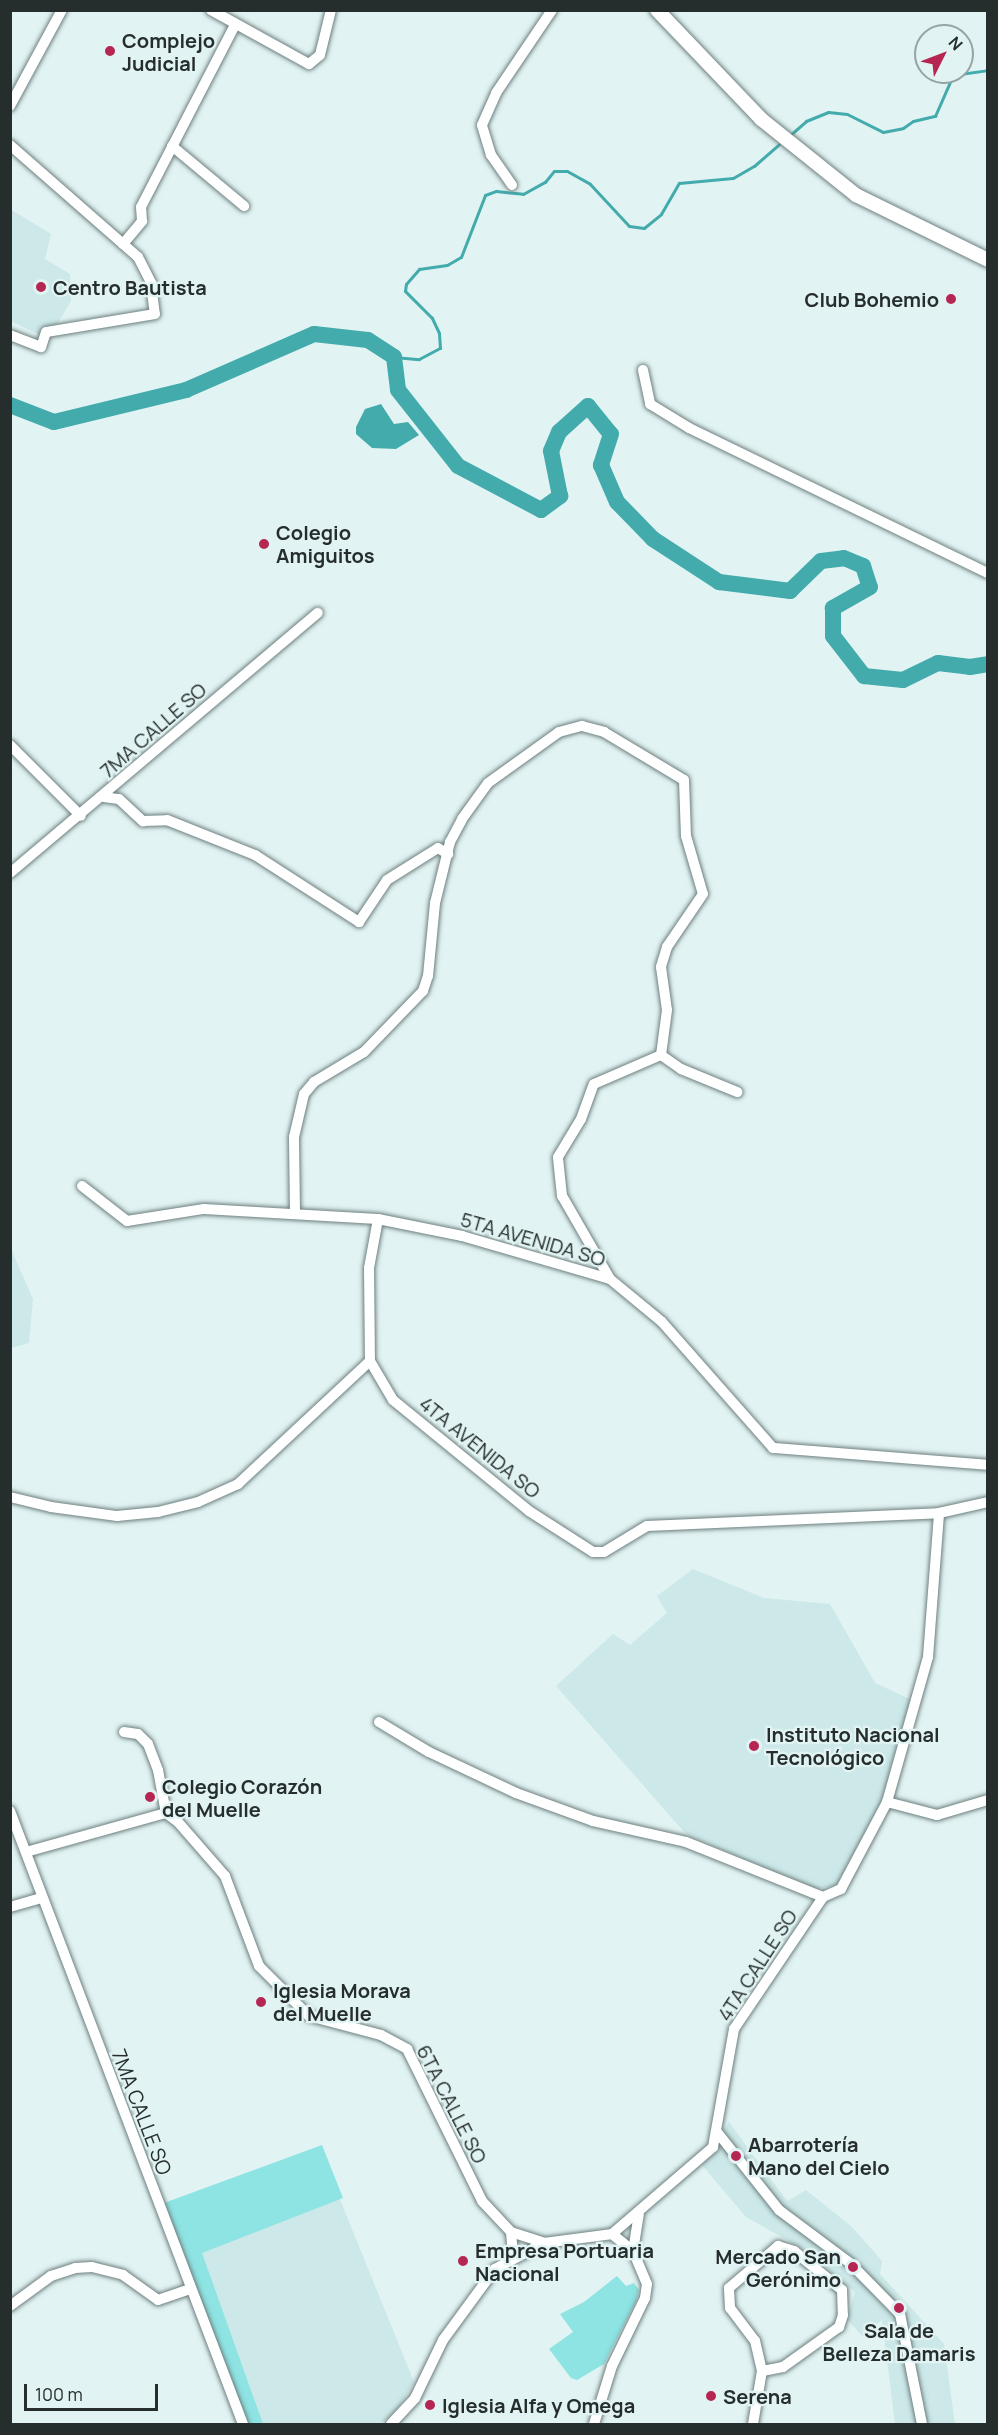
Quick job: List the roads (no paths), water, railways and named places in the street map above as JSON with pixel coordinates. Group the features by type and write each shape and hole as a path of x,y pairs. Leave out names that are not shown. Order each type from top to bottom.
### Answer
{"main road":[{"path":"657,10 761,119 856,195 987,260"}],"street":[{"path":"10,106 62,10"},
{"path":"211,10 309,64 320,55 331,10"},
{"path":"512,185 492,155 482,125 496,93 552,10"},
{"path":"123,244 142,220 141,207 235,24"},
{"path":"10,145 138,257 152,284 155,314 46,332 41,347 10,335"},
{"path":"172,146 244,206"},
{"path":"643,370 650,404 689,428 987,573"},
{"name":"7MA CALLE SO","path":"10,873 104,797 318,613"},
{"path":"294,1212 294,1137 304,1094 314,1083 364,1052 423,991 428,976 435,903 448,854 462,819 488,783 559,732 582,726 604,732 684,780 686,836 703,894 667,948 661,967 667,1010 661,1055"},
{"path":"10,746 81,816"},
{"path":"104,797 119,799 144,821 167,820 255,855 359,922 367,905 387,880 438,848 448,854"},
{"path":"661,1055 681,1069 737,1092"},
{"path":"610,1279 562,1196 558,1157 581,1119 594,1084 661,1055"},
{"name":"5TA AVENIDA SO","path":"82,1186 128,1221 204,1209 294,1212 378,1219 462,1236 610,1279 662,1322 773,1448 987,1465"},
{"path":"10,1497 51,1507 117,1516 158,1512 198,1502 238,1484 370,1361 369,1268 378,1219"},
{"name":"4TA AVENIDA SO","path":"370,1361 393,1400 530,1511 593,1552 604,1552 647,1526 939,1513 987,1502"},
{"name":"4TA CALLE SO","path":"612,2234 701,2161 713,2147 734,2029 823,1897 841,1889 887,1802 928,1657 939,1513"},
{"path":"379,1722 429,1752 516,1793 593,1821 686,1842 823,1897"},
{"path":"26,1852 166,1813 159,1770 148,1744 138,1734 124,1732"},
{"path":"887,1802 937,1815 987,1800"},
{"name":"7MA CALLE SO","path":"10,1811 41,1898 243,2424"},
{"name":"6TA CALLE SO","path":"166,1813 190,1833 225,1876 253,1958 297,2006 322,2022 381,2035 406,2049 465,2172 494,2216 512,2232 544,2243"},
{"path":"10,1907 41,1898"},
{"path":"717,2132 779,2210 850,2263 900,2314 922,2424"},
{"path":"633,2251 640,2212"},
{"path":"512,2232 513,2257"},
{"path":"391,2424 415,2398 443,2340 482,2284 513,2257 544,2243 612,2234 633,2251 645,2274 645,2298 612,2366 594,2424"},
{"path":"753,2424 762,2371 756,2341 730,2308 729,2288 778,2246 794,2251 842,2290 843,2315 839,2327 783,2367 762,2371"},
{"path":"10,2306 51,2276 75,2268 92,2267 123,2275 158,2300 190,2289"}],"waterway":[{"path":"789,136 806,121 828,112 847,114 883,132 903,128 913,121 935,116 953,75 988,70"},
{"path":"394,357 419,359 440,348 439,333 432,318 405,291 406,284 419,269 447,265 461,257 485,195 496,191 523,194 545,182 554,171 567,171 590,184 629,226 644,228 661,214 679,183 733,178 754,166 779,144"},
{"path":"10,405 54,422 186,390 314,334 368,340 394,357 398,390 458,466 541,510 560,496 551,451 559,432 588,406 611,434 601,465 617,502 653,539 719,582 790,591 821,561 844,558 863,566 870,587 833,608 833,636 864,676 903,680 938,663 970,667 988,664"}],"place":[{"name":"Complejo Judicial","path":"110,51"},
{"name":"Centro Bautista","path":"41,287"},
{"name":"Club Bohemio","path":"951,299"},
{"name":"Colegio Amiguitos","path":"264,544"},
{"name":"Instituto Nacional Tecnológico","path":"754,1746"},
{"name":"Colegio Corazón del Muelle","path":"150,1797"},
{"name":"Iglesia Morava del Muelle","path":"261,2002"},
{"name":"Abarrotería Mano del Cielo","path":"736,2156"},
{"name":"Empresa Portuaria Nacional","path":"463,2261"},
{"name":"Mercado San Gerónimo","path":"853,2267"},
{"name":"Sala de Belleza Damaris","path":"899,2308"},
{"name":"Serena","path":"711,2396"},
{"name":"Iglesia Alfa y Omega","path":"430,2405"}]}
